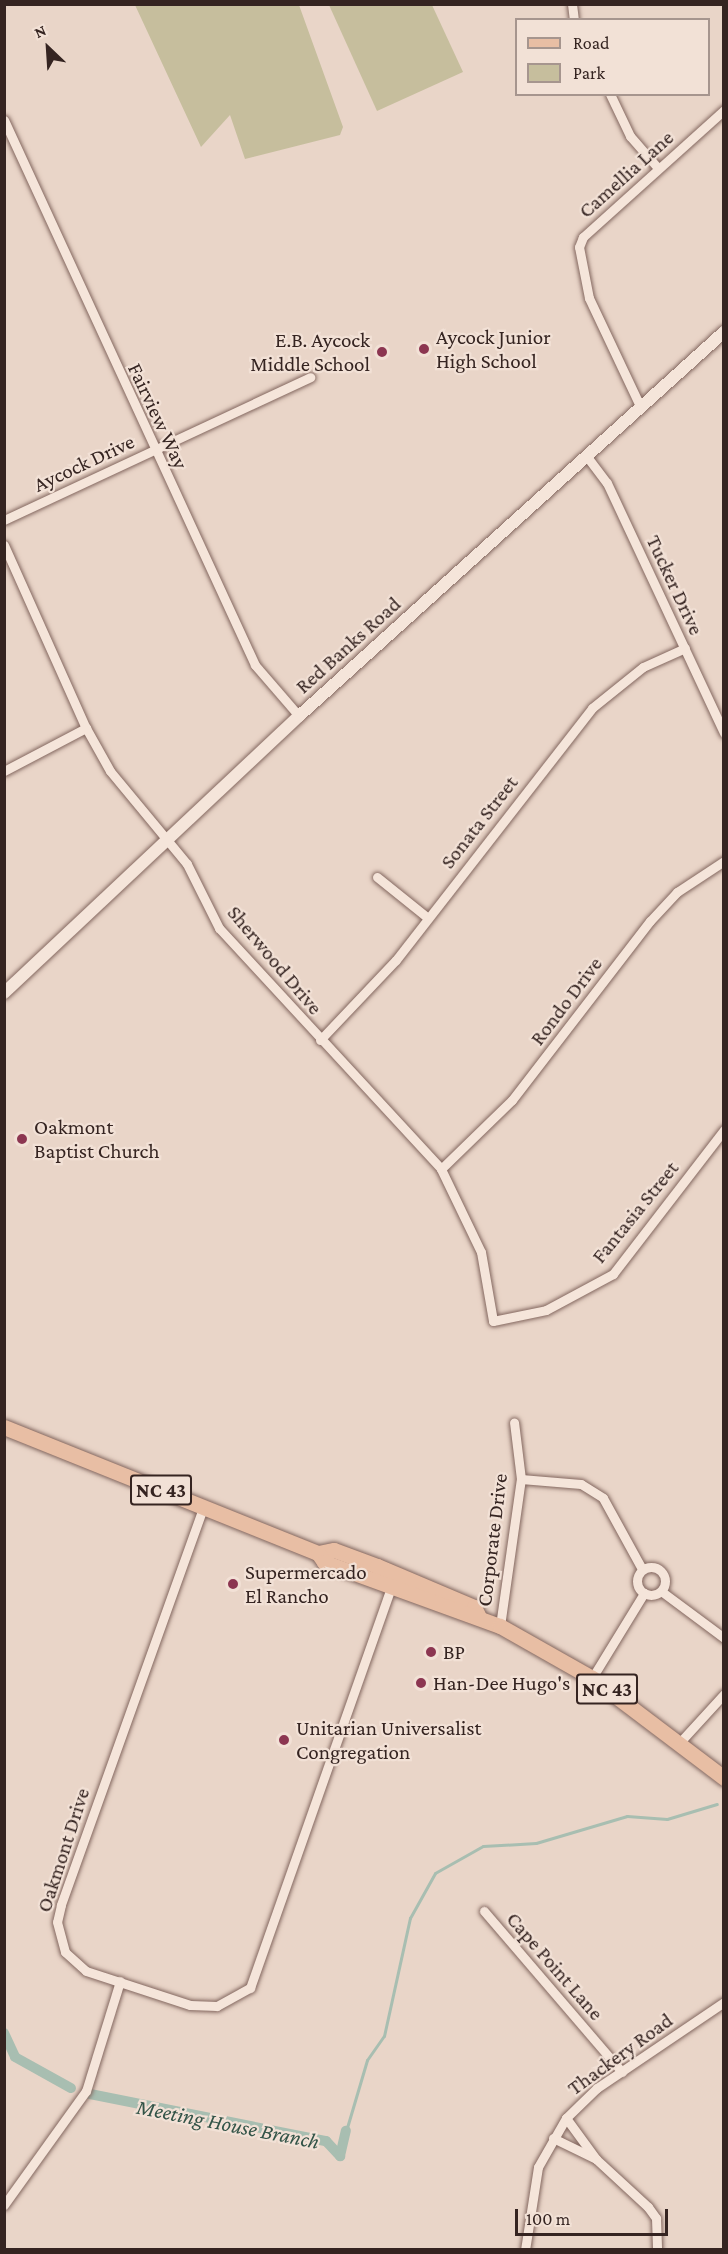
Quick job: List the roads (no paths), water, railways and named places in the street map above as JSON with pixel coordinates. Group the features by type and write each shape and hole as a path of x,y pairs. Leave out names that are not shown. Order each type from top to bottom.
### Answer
{"main road":[{"name":"NC 43","path":"4,1426 318,1553 330,1564 467,1619 479,1617"},
{"name":"NC 43","path":"318,1553 334,1550 468,1604 479,1617 500,1626 592,1678 681,1741 723,1778"},
{"path":"330,1564 339,1561 371,1571 377,1566"},
{"path":"392,1588 406,1587 456,1608 468,1604"}],"street":[{"path":"611,96 630,136 658,168"},
{"name":"Camellia Lane","path":"641,408 589,298 579,247 583,237 723,110"},
{"name":"Fairview Way","path":"4,120 153,450 255,665 299,716"},
{"name":"Red Banks Road","path":"4,993 171,841 299,716 588,458 723,332"},
{"name":"Aycock Drive","path":"4,520 310,377"},
{"name":"Tucker Drive","path":"588,458 607,483 723,733"},
{"name":"Sherwood Drive","path":"4,545 86,728 110,771 171,841 219,928 441,1169 481,1252 493,1321"},
{"name":"Sonata Street","path":"320,1040 362,1001 592,708 643,667 685,648"},
{"path":"4,771 86,728"},
{"name":"Rondo Drive","path":"441,1169 512,1100 650,921 677,891 723,861"},
{"path":"377,877 428,918"},
{"name":"Fantasia Street","path":"493,1321 553,1307 613,1274 723,1130"},
{"name":"Corporate Drive","path":"500,1626 521,1479 514,1422"},
{"path":"521,1479 581,1484 603,1498 642,1569"},
{"name":"Oakmont Drive","path":"203,1508 57,1922 65,1952 76,1966 190,2005 216,2006 250,1988 392,1588"},
{"path":"644,1593 636,1582 642,1569 651,1566 663,1573 661,1590"},
{"path":"592,1678 644,1593 661,1590 723,1638"},
{"path":"681,1741 723,1694"},
{"name":"Cape Point Lane","path":"484,1911 622,2072"},
{"path":"4,2205 86,2091 120,1981"},
{"name":"Thackery Road","path":"525,2250 533,2184 553,2138 566,2118 622,2072 723,2002"},
{"path":"566,2118 596,2159 648,2207 656,2218 657,2250"},
{"path":"553,2138 596,2159"}],"waterway":[{"name":"Meeting House Branch","path":"346,2131 367,2060 384,2036 410,1918 435,1873 483,1846 536,1843 627,1816 667,1819 717,1804"},
{"name":"Meeting House Branch","path":"4,2033 15,2057 71,2088"},
{"name":"Meeting House Branch","path":"90,2094 326,2141 340,2156 346,2131"}],"place":[{"name":"Aycock Junior High School","path":"424,349"},
{"name":"E.B. Aycock Middle School","path":"382,352"},
{"name":"Oakmont Baptist Church","path":"22,1139"},
{"name":"Supermercado El Rancho","path":"233,1584"},
{"name":"BP","path":"431,1652"},
{"name":"Han-Dee Hugo's","path":"421,1683"},
{"name":"Unitarian Universalist Congregation","path":"284,1740"}]}
